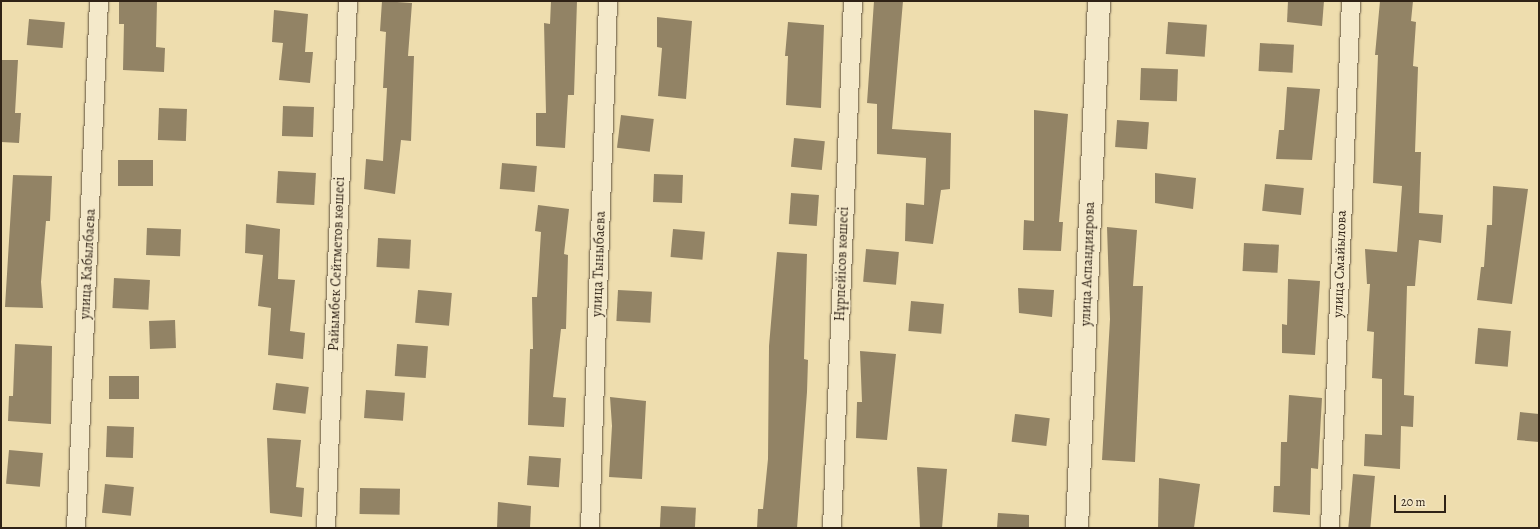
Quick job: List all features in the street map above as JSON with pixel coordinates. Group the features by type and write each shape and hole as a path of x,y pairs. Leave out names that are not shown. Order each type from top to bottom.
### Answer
{"street":[{"name":"улица Кабылбаева","path":"76,528 99,1"},
{"name":"Райымбек Сейтметов көшесі","path":"326,528 348,1"},
{"name":"улица Тыныбаева","path":"590,528 608,1"},
{"name":"Нұрпейісов көшесі","path":"832,528 853,1"},
{"name":"улица Аспандиярова","path":"1077,528 1099,1"},
{"name":"улица Смайылова","path":"1330,528 1351,1"}],"building":[{"path":"119,1 157,1 156,47 165,48 164,72 123,70 124,24 119,24"},
{"path":"382,1 412,3 408,56 414,56 411,141 401,140 395,194 364,189 366,159 383,161 387,88 383,88 386,32 380,31"},
{"path":"551,1 577,1 574,95 568,95 565,148 536,146 536,113 546,113 544,23 550,24"},
{"path":"874,1 903,1 892,129 951,133 950,189 941,190 933,244 905,241 906,203 924,205 926,158 877,154 877,104 867,103"},
{"path":"1288,1 1324,1 1322,26 1287,22"},
{"path":"1380,1 1413,1 1411,21 1416,22 1413,66 1418,67 1415,152 1421,152 1419,213 1443,215 1441,243 1419,240 1415,286 1407,286 1404,395 1414,396 1413,427 1401,426 1400,469 1364,466 1365,434 1382,435 1382,379 1372,378 1374,332 1367,331 1370,284 1367,284 1365,249 1397,252 1402,186 1373,183 1378,55 1375,55"},
{"path":"274,10 308,14 305,52 313,52 310,83 279,80 283,43 272,42"},
{"path":"657,17 692,21 686,99 658,96 662,48 657,47"},
{"path":"29,19 65,22 63,48 27,45"},
{"path":"788,22 824,25 821,108 786,105 788,56 785,56"},
{"path":"1168,22 1207,25 1205,57 1166,54"},
{"path":"1260,43 1294,45 1292,73 1259,71"},
{"path":"1,60 18,60 15,113 21,113 19,143 1,142"},
{"path":"1141,68 1178,69 1177,101 1140,100"},
{"path":"1287,87 1320,89 1312,160 1276,159 1279,130 1284,130"},
{"path":"283,106 314,107 313,137 282,136"},
{"path":"159,108 187,109 186,141 158,140"},
{"path":"1034,110 1068,114 1059,222 1063,222 1061,251 1023,250 1024,220 1034,221"},
{"path":"621,115 654,119 650,152 617,148"},
{"path":"1117,120 1149,122 1147,149 1115,147"},
{"path":"794,138 825,141 822,170 791,167"},
{"path":"118,160 153,160 153,186 118,186"},
{"path":"502,163 537,166 535,192 500,189"},
{"path":"278,171 316,173 314,205 276,203"},
{"path":"1155,173 1196,178 1193,209 1155,203"},
{"path":"654,174 683,175 682,203 653,202"},
{"path":"13,175 52,176 50,221 46,221 41,282 43,308 5,307"},
{"path":"1265,184 1304,188 1301,215 1262,211"},
{"path":"1493,186 1528,189 1512,304 1477,300 1481,267 1484,267 1487,225 1492,225"},
{"path":"791,193 819,195 817,226 789,224"},
{"path":"538,205 569,209 564,254 568,255 566,329 561,329 553,397 566,398 564,427 528,425 530,349 533,349 532,297 537,297 541,232 535,231"},
{"path":"246,224 280,229 278,279 295,280 290,331 305,333 303,359 268,355 271,308 258,306 263,255 245,253"},
{"path":"1107,227 1137,230 1133,286 1143,286 1135,462 1102,460 1110,319"},
{"path":"147,228 181,229 180,256 146,255"},
{"path":"673,229 705,232 702,260 671,257"},
{"path":"378,238 411,240 409,269 376,267"},
{"path":"1244,243 1279,245 1277,273 1243,271"},
{"path":"866,249 899,252 896,285 863,282"},
{"path":"777,252 807,254 804,359 808,360 807,392 797,528 757,528 758,509 763,509 768,459 769,346"},
{"path":"114,278 150,280 148,310 112,308"},
{"path":"1288,279 1320,281 1315,355 1282,353 1282,324 1287,325"},
{"path":"1018,288 1054,290 1052,317 1019,313"},
{"path":"418,290 452,293 449,326 415,323"},
{"path":"618,290 652,292 650,323 616,321"},
{"path":"911,301 944,304 941,334 908,331"},
{"path":"175,320 176,348 150,349 149,321"},
{"path":"1478,328 1511,331 1508,367 1475,364"},
{"path":"15,344 52,346 51,424 8,421 9,396 13,396"},
{"path":"397,344 428,346 426,378 395,376"},
{"path":"860,351 896,354 887,440 856,438 857,402 862,402"},
{"path":"109,376 139,376 139,399 109,399"},
{"path":"276,383 309,387 305,414 273,410"},
{"path":"366,390 405,393 403,421 364,418"},
{"path":"1289,395 1322,398 1318,469 1311,468 1310,515 1273,512 1274,486 1280,486 1281,442 1287,442"},
{"path":"610,397 646,401 642,479 609,477 612,426"},
{"path":"1520,412 1539,414 1539,442 1517,440"},
{"path":"1015,414 1050,418 1046,446 1012,442"},
{"path":"107,426 134,427 133,458 106,457"},
{"path":"267,438 301,440 296,487 304,488 302,517 270,513"},
{"path":"9,450 43,453 40,487 6,484"},
{"path":"529,456 561,458 559,487 527,485"},
{"path":"917,467 947,469 942,528 920,528"},
{"path":"1353,474 1375,476 1370,528 1348,528"},
{"path":"1159,478 1200,484 1194,528 1158,528"},
{"path":"105,484 134,487 131,516 102,513"},
{"path":"360,488 400,489 400,515 360,514"},
{"path":"498,502 531,506 530,528 497,528"},
{"path":"661,506 696,508 695,528 660,528"},
{"path":"998,513 1029,515 1029,528 997,528"}]}
